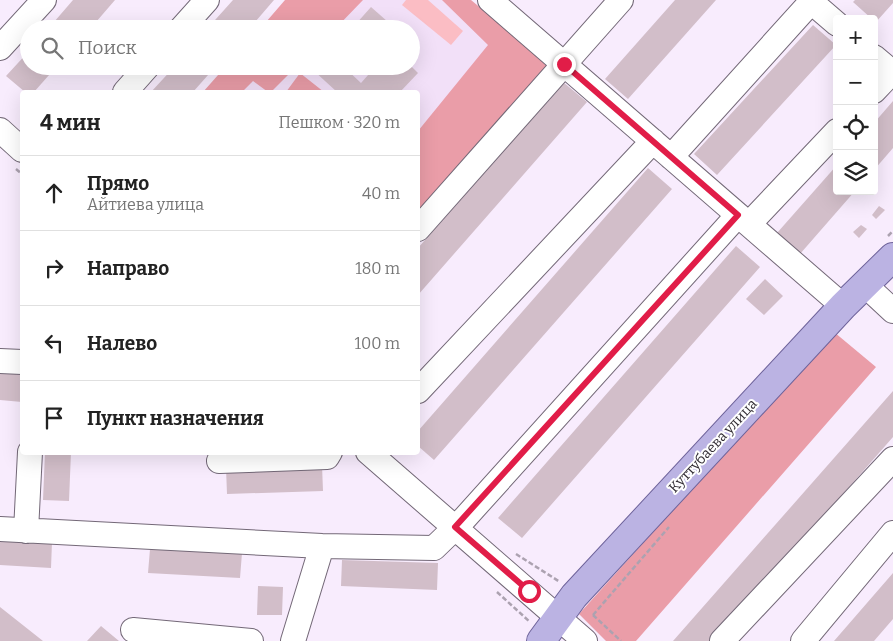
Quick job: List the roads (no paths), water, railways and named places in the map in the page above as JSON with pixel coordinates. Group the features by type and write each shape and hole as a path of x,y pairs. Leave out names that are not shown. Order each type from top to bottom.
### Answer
{"main road":[{"name":"Куттубаева улица","path":"541,641 574,596 843,306 893,257"}],"street":[{"path":"26,20 44,0"},
{"path":"189,20 206,0"},
{"path":"490,0 843,306"},
{"path":"420,227 621,0"},
{"path":"671,157 822,7"},
{"path":"0,48 20,26"},
{"path":"878,83 886,68"},
{"path":"127,90 140,75"},
{"path":"0,130 20,148"},
{"path":"0,529 322,546 434,548 743,220 833,135"},
{"path":"420,389 653,141"},
{"path":"864,284 893,311"},
{"path":"0,361 20,362"},
{"path":"26,531 30,455"},
{"path":"219,461 327,457 328,455"},
{"path":"371,455 585,641"},
{"path":"722,641 893,458"},
{"path":"803,641 893,533"},
{"path":"294,641 322,546"},
{"path":"134,630 251,641"}]}
